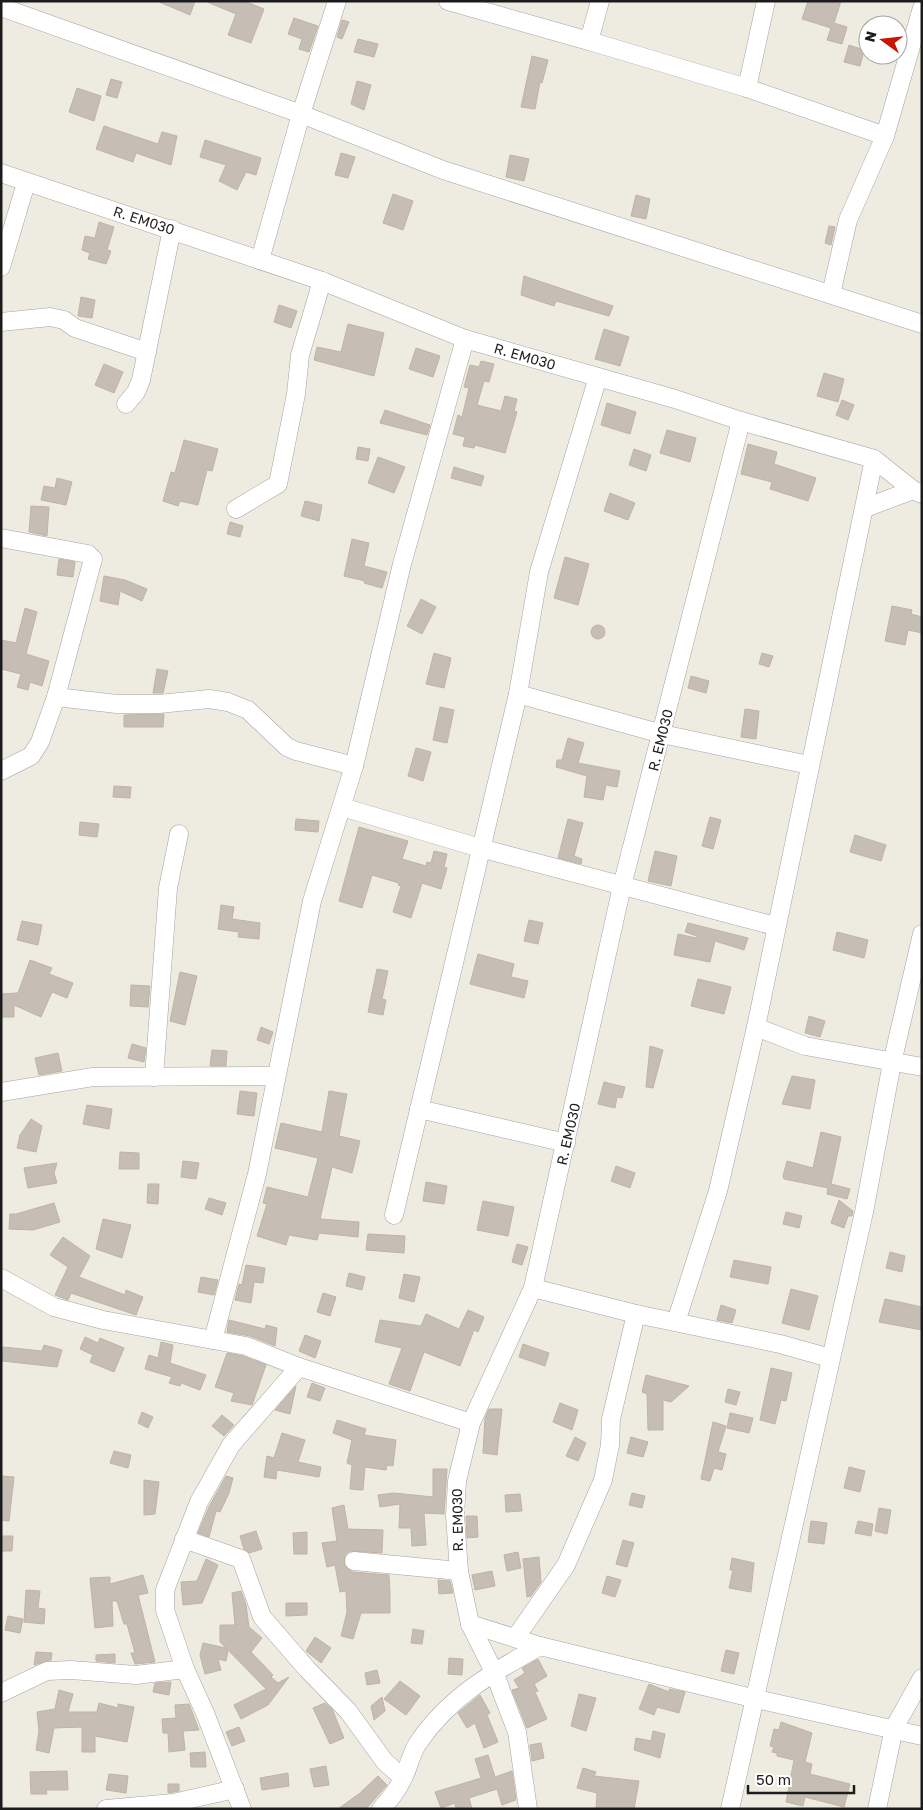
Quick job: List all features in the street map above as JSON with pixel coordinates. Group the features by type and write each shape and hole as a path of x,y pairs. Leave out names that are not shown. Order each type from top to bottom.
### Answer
{"street":[{"path":"260,260 301,114 337,1"},
{"path":"589,41 600,1"},
{"path":"748,88 766,1"},
{"path":"455,3 748,88 885,136"},
{"path":"1,7 301,114 443,170 922,324"},
{"path":"831,294 848,220 885,136 922,8"},
{"name":"R. EM030","path":"1,173 26,183 172,229 322,281 465,338 741,421 622,886 533,1288 471,1423 456,1481 455,1516 459,1571 470,1624 494,1672 517,1732 528,1809"},
{"path":"1,268 26,183"},
{"path":"126,404 136,392 141,380 172,229"},
{"path":"236,509 278,484 294,403 300,355 322,281"},
{"path":"1,322 50,317 64,320 75,328 147,352"},
{"path":"213,1340 257,1174 312,901 354,766 402,564 465,338"},
{"path":"394,1215 518,694 539,572 598,377"},
{"path":"741,421 874,458 917,492"},
{"path":"676,1322 718,1191 756,1027 775,926 858,529 865,508 874,458"},
{"path":"865,508 917,492"},
{"path":"1,538 88,554 93,560 56,697 40,742 31,756 1,771"},
{"path":"518,694 662,734 809,765"},
{"path":"56,697 117,704 159,704 209,699 228,702 248,710 291,749 354,766"},
{"path":"342,807 480,848 775,926"},
{"path":"154,1078 168,888 179,834"},
{"path":"730,1809 864,1212 892,1063 922,934"},
{"path":"756,1027 805,1046 922,1067"},
{"path":"1,1092 93,1077 276,1076"},
{"path":"419,1109 566,1143"},
{"path":"1,1278 54,1307 103,1320 246,1346 299,1367 471,1423"},
{"path":"533,1288 636,1314 780,1344 830,1358"},
{"path":"516,1637 566,1565 584,1528 603,1480 610,1446 611,1419 636,1314"},
{"path":"242,1809 205,1713 185,1669 165,1610 165,1590 199,1502 231,1445 299,1367"},
{"path":"184,1539 241,1559 262,1617 307,1669 348,1711 385,1762 403,1778"},
{"path":"354,1561 459,1571"},
{"path":"470,1624 540,1646 756,1700 894,1728 922,1736"},
{"path":"381,1809 392,1798 417,1745 438,1715 466,1691 494,1672 540,1646"},
{"path":"1,1693 47,1672 71,1670 94,1674 136,1675 185,1669"},
{"path":"877,1809 894,1728 922,1678"},
{"path":"116,1808 173,1803 235,1789"}],"building":[{"path":"157,1 195,1 190,15"},
{"path":"205,1 244,1 264,9 251,43 228,35 236,14"},
{"path":"808,1 841,1 834,23 847,27 842,44 827,40 831,28 802,19"},
{"path":"294,18 318,26 309,52 299,49 302,39 288,34"},
{"path":"342,20 349,22 342,39 337,37"},
{"path":"358,39 378,44 374,57 354,52"},
{"path":"849,45 858,48 858,65 860,66 844,62"},
{"path":"532,56 548,60 542,83 540,82 535,109 521,107"},
{"path":"111,79 122,82 117,98 106,95"},
{"path":"357,81 371,85 364,110 351,104"},
{"path":"77,88 101,96 94,121 69,112"},
{"path":"104,126 158,144 162,132 177,136 171,165 136,153 133,162 96,149"},
{"path":"205,140 261,158 256,175 246,172 237,190 219,181 226,165 200,157"},
{"path":"341,153 355,157 348,178 335,175"},
{"path":"510,155 529,159 524,181 506,177"},
{"path":"393,194 413,201 403,230 383,223"},
{"path":"636,195 650,199 646,219 631,216"},
{"path":"99,222 114,227 107,250 111,251 106,264 88,259 90,253 82,250 85,236 95,238"},
{"path":"829,226 835,227 831,245 825,243"},
{"path":"524,276 613,306 609,316 556,301 554,306 521,295"},
{"path":"81,297 95,300 92,318 78,316"},
{"path":"279,305 297,311 291,328 274,322"},
{"path":"348,324 384,333 374,376 314,360 317,347 341,352"},
{"path":"604,329 629,337 620,366 595,359"},
{"path":"416,348 440,356 433,377 409,369"},
{"path":"481,361 494,364 489,382 484,381 477,405 501,411 505,396 517,399 514,411 517,412 505,453 475,445 474,448 463,446 465,437 453,434 458,415 462,417 469,388 464,387 470,365 479,367"},
{"path":"104,364 123,372 114,393 95,385"},
{"path":"824,373 844,379 838,402 817,396"},
{"path":"842,400 854,405 848,420 836,415"},
{"path":"607,403 636,412 630,434 601,425"},
{"path":"385,410 430,425 427,435 380,423"},
{"path":"667,430 696,438 690,462 660,453"},
{"path":"184,440 218,449 212,471 207,470 198,505 180,501 178,506 163,501 171,472 175,473"},
{"path":"748,444 777,452 774,464 816,478 808,501 770,489 772,482 741,474"},
{"path":"358,447 370,449 368,461 356,459"},
{"path":"634,449 651,455 646,471 629,465"},
{"path":"378,457 405,467 394,493 368,483"},
{"path":"454,467 484,476 481,486 451,478"},
{"path":"57,478 72,482 66,505 41,500 44,486 55,488"},
{"path":"610,493 635,503 628,520 604,511"},
{"path":"305,501 322,505 319,521 301,516"},
{"path":"31,506 49,507 47,536 29,532"},
{"path":"230,522 243,526 240,537 227,534"},
{"path":"352,539 369,543 364,566 387,572 382,588 364,583 365,581 344,576"},
{"path":"565,557 589,564 578,605 554,598"},
{"path":"59,559 75,562 73,577 57,575"},
{"path":"104,576 125,580 147,589 142,601 120,591 118,605 100,601"},
{"path":"421,599 436,607 422,634 407,626"},
{"path":"892,606 912,610 911,614 922,617 922,633 908,630 905,645 885,641"},
{"path":"25,608 37,612 26,654 49,661 42,686 30,682 28,690 17,687 21,674 1,669 1,640 16,643"},
{"path":"595,625 601,625 605,632 601,639 595,639 591,635 591,629"},
{"path":"434,653 451,658 444,688 426,684"},
{"path":"762,653 773,656 769,667 759,664"},
{"path":"157,669 168,671 163,693 153,693"},
{"path":"691,676 709,681 706,693 688,688"},
{"path":"440,707 454,710 447,743 433,740"},
{"path":"745,709 759,711 756,739 741,737"},
{"path":"164,714 163,727 124,727 124,715"},
{"path":"568,738 584,743 578,763 620,771 617,787 606,785 603,800 584,797 587,776 556,767 557,760 562,760"},
{"path":"416,748 431,752 423,781 408,776"},
{"path":"114,786 131,787 130,798 113,797"},
{"path":"710,817 721,820 713,849 702,846"},
{"path":"296,819 319,821 318,832 295,830"},
{"path":"568,819 583,823 574,856 582,859 581,864 558,858"},
{"path":"80,822 99,824 97,837 79,835"},
{"path":"359,827 408,841 402,859 426,866 427,862 431,863 434,851 447,854 444,867 447,868 441,889 422,883 411,918 393,912 401,886 398,885 399,883 372,875 362,908 339,901"},
{"path":"855,835 886,845 881,861 850,852"},
{"path":"655,851 677,856 671,886 648,881"},
{"path":"221,905 234,907 232,919 260,923 259,939 238,937 239,932 218,929"},
{"path":"529,920 543,923 538,944 524,941"},
{"path":"22,921 42,925 38,945 17,940"},
{"path":"688,923 748,938 744,950 715,941 710,962 674,955 678,934 696,938 697,936 685,932"},
{"path":"837,932 868,940 864,958 833,950"},
{"path":"478,954 514,964 511,977 528,981 524,998 470,984"},
{"path":"30,960 52,968 49,974 73,983 67,998 52,992 41,1017 14,1005 14,1017 1,1017 1,994 18,993"},
{"path":"377,969 388,971 382,999 386,1000 383,1015 368,1012"},
{"path":"180,972 197,976 185,1025 170,1021"},
{"path":"698,979 731,987 724,1014 691,1006"},
{"path":"131,985 150,986 148,1007 130,1006"},
{"path":"809,1016 825,1021 820,1037 805,1033"},
{"path":"261,1027 273,1032 269,1044 257,1040"},
{"path":"132,1044 146,1048 144,1062 128,1058"},
{"path":"650,1046 663,1050 653,1088 646,1087"},
{"path":"212,1050 227,1051 226,1066 210,1066"},
{"path":"58,1053 62,1071 39,1075 35,1058"},
{"path":"792,1076 815,1080 810,1109 782,1104"},
{"path":"604,1082 625,1087 622,1098 617,1097 615,1108 598,1104"},
{"path":"240,1091 257,1093 254,1116 237,1114"},
{"path":"329,1091 347,1094 339,1136 360,1141 352,1173 332,1167 320,1219 359,1222 358,1237 319,1233 317,1240 289,1235 286,1245 257,1236 267,1204 263,1203 267,1187 308,1197 318,1158 275,1148 281,1123 322,1132"},
{"path":"87,1105 112,1109 109,1129 83,1124"},
{"path":"31,1119 42,1126 36,1152 17,1148 20,1135"},
{"path":"821,1132 841,1137 831,1184 850,1189 847,1199 827,1194 828,1188 784,1179 787,1161 813,1168"},
{"path":"120,1152 139,1153 139,1169 119,1169"},
{"path":"183,1161 199,1163 196,1179 181,1177"},
{"path":"57,1163 54,1173 57,1183 28,1188 24,1168"},
{"path":"616,1166 635,1173 630,1188 611,1181"},
{"path":"426,1182 447,1186 444,1204 423,1201"},
{"path":"148,1184 159,1184 158,1204 147,1203"},
{"path":"209,1198 226,1203 222,1215 205,1209"},
{"path":"839,1200 853,1211 852,1216 848,1216 844,1228 831,1223"},
{"path":"483,1201 514,1207 508,1236 477,1230"},
{"path":"54,1203 60,1222 33,1230 9,1229 10,1214"},
{"path":"786,1212 802,1216 799,1228 783,1224"},
{"path":"103,1219 131,1225 122,1258 96,1249"},
{"path":"368,1234 405,1236 404,1253 366,1250"},
{"path":"63,1237 90,1256 79,1277 125,1295 126,1290 143,1297 136,1315 71,1293 68,1300 55,1295 68,1267 50,1255"},
{"path":"517,1244 528,1247 522,1265 512,1262"},
{"path":"890,1252 905,1256 902,1272 886,1268"},
{"path":"734,1260 771,1267 768,1284 730,1277"},
{"path":"246,1265 265,1268 263,1283 254,1282 251,1303 235,1300 239,1284 242,1285"},
{"path":"349,1273 365,1277 362,1290 346,1286"},
{"path":"404,1274 420,1277 414,1302 399,1298"},
{"path":"201,1277 218,1280 214,1295 198,1292"},
{"path":"791,1289 818,1296 809,1330 782,1323"},
{"path":"323,1293 336,1297 330,1316 317,1312"},
{"path":"885,1299 922,1307 922,1330 879,1322"},
{"path":"721,1305 736,1310 732,1323 717,1320"},
{"path":"468,1310 484,1317 478,1332 474,1330 460,1366 424,1352 410,1391 389,1384 402,1348 375,1342 380,1320 421,1326 426,1314 459,1329"},
{"path":"229,1320 265,1329 266,1325 277,1328 275,1346 250,1336 227,1332"},
{"path":"305,1335 321,1341 315,1358 299,1351"},
{"path":"85,1337 98,1343 100,1338 124,1348 114,1372 90,1362 93,1355 80,1349"},
{"path":"161,1342 173,1345 170,1363 206,1375 200,1390 181,1383 180,1386 169,1383 172,1377 145,1369 149,1355 158,1358"},
{"path":"523,1344 549,1353 545,1366 519,1357"},
{"path":"44,1345 62,1350 57,1367 2,1361 3,1347 42,1351"},
{"path":"227,1353 243,1356 266,1365 252,1405 231,1401 234,1393 215,1387"},
{"path":"771,1368 792,1373 786,1401 781,1400 775,1424 760,1420"},
{"path":"646,1375 689,1386 671,1402 663,1400 663,1430 648,1430 647,1394 642,1392"},
{"path":"312,1383 325,1388 320,1401 307,1397"},
{"path":"296,1386 290,1414 275,1410"},
{"path":"728,1389 740,1392 736,1405 725,1402"},
{"path":"560,1403 578,1410 572,1430 553,1422"},
{"path":"489,1409 502,1409 497,1455 483,1453 485,1418"},
{"path":"142,1412 153,1417 148,1428 138,1423"},
{"path":"730,1413 753,1418 749,1433 727,1428"},
{"path":"222,1415 234,1425 224,1436 212,1426"},
{"path":"337,1420 366,1429 364,1435 396,1440 393,1466 387,1465 386,1470 365,1467 363,1490 350,1489 352,1465 347,1463 352,1440 333,1433"},
{"path":"713,1422 726,1426 718,1452 726,1454 722,1470 714,1468 710,1481 701,1479"},
{"path":"282,1433 305,1440 298,1462 321,1467 319,1477 277,1470 276,1479 264,1477 267,1456 274,1458"},
{"path":"575,1437 586,1443 578,1461 566,1456"},
{"path":"631,1437 648,1442 643,1457 627,1453"},
{"path":"114,1451 131,1455 128,1468 110,1463"},
{"path":"849,1467 865,1471 860,1492 844,1488"},
{"path":"433,1469 447,1469 444,1514 424,1513 426,1545 412,1546 411,1528 399,1528 400,1504 380,1507 378,1495 394,1493 433,1497"},
{"path":"1,1476 14,1477 9,1521 1,1520"},
{"path":"226,1476 233,1478 229,1493 220,1512 216,1511 209,1537 198,1533 209,1507"},
{"path":"144,1480 159,1482 155,1514 144,1515"},
{"path":"632,1493 645,1496 642,1508 629,1505"},
{"path":"520,1494 522,1511 506,1512 505,1495"},
{"path":"344,1505 348,1529 383,1530 382,1553 350,1551 345,1555 345,1566 353,1572 389,1575 390,1613 361,1613 353,1639 341,1636 347,1612 346,1591 340,1592 335,1565 327,1567 322,1543 337,1541 332,1508"},
{"path":"879,1508 891,1510 887,1534 875,1531"},
{"path":"466,1516 477,1516 478,1537 467,1538"},
{"path":"811,1521 827,1523 824,1544 808,1542"},
{"path":"858,1521 873,1524 871,1536 855,1533"},
{"path":"256,1531 262,1549 249,1553 244,1549 240,1536"},
{"path":"307,1532 307,1554 294,1554 293,1533"},
{"path":"1,1536 13,1536 12,1551 1,1551"},
{"path":"623,1540 634,1543 627,1567 616,1564"},
{"path":"518,1552 521,1568 507,1571 504,1555"},
{"path":"539,1557 541,1582 531,1596 527,1597 523,1559"},
{"path":"732,1558 754,1563 751,1592 729,1588 733,1570 730,1570"},
{"path":"206,1559 218,1565 202,1603 183,1605 181,1582 197,1581"},
{"path":"492,1571 495,1586 475,1590 472,1575"},
{"path":"143,1575 148,1593 138,1595 155,1662 135,1664 131,1653 135,1653 127,1624 124,1624 117,1601 112,1601 113,1626 95,1628 90,1578 110,1577 110,1584"},
{"path":"607,1576 621,1580 615,1597 602,1593"},
{"path":"438,1580 450,1581 453,1593 439,1594"},
{"path":"26,1590 40,1591 38,1608 45,1609 44,1624 24,1622"},
{"path":"241,1591 246,1605 249,1627 262,1638 251,1652 278,1683 289,1677 268,1705 241,1719 234,1705 266,1689 228,1650 226,1661 218,1659 221,1670 205,1674 200,1655 203,1643 226,1648 220,1642 220,1625 235,1625 232,1593"},
{"path":"286,1603 307,1603 307,1615 286,1616"},
{"path":"8,1616 23,1619 20,1633 5,1630"},
{"path":"413,1629 424,1631 422,1644 411,1643"},
{"path":"315,1637 331,1648 321,1663 306,1651"},
{"path":"726,1650 739,1653 734,1674 721,1671"},
{"path":"36,1652 52,1653 51,1660 34,1665"},
{"path":"115,1654 115,1663 96,1661 96,1655"},
{"path":"449,1658 463,1659 462,1675 448,1674"},
{"path":"538,1659 547,1676 534,1684 538,1691 535,1692 547,1719 527,1728 512,1690 519,1688 514,1680 525,1673 522,1668"},
{"path":"377,1670 380,1683 367,1685 365,1673"},
{"path":"400,1681 420,1696 406,1715 384,1699"},
{"path":"171,1682 169,1695 153,1692 155,1683"},
{"path":"649,1684 669,1692 669,1689 685,1692 679,1713 657,1707 654,1715 639,1709"},
{"path":"59,1690 73,1694 68,1712 97,1712 99,1703 118,1708 118,1704 134,1707 127,1742 95,1736 95,1752 82,1752 82,1727 54,1728 49,1753 36,1750 39,1731 37,1712 55,1709"},
{"path":"579,1694 596,1698 586,1731 571,1726"},
{"path":"480,1695 490,1713 487,1715 498,1742 484,1748 475,1723 467,1728 458,1713"},
{"path":"382,1697 385,1711 374,1720 371,1706"},
{"path":"325,1703 332,1709 344,1738 330,1744 313,1708"},
{"path":"189,1704 199,1730 183,1731 185,1750 169,1752 168,1733 163,1733 162,1719 176,1718 175,1705"},
{"path":"781,1722 812,1733 805,1762 812,1764 810,1774 850,1784 844,1807 805,1797 803,1806 786,1802 794,1760 777,1756 777,1753 772,1752 774,1747 770,1746 774,1729 779,1730"},
{"path":"239,1727 245,1741 232,1746 226,1732"},
{"path":"653,1731 665,1734 660,1758 634,1750 636,1738 651,1741"},
{"path":"541,1743 544,1758 532,1761 530,1745"},
{"path":"205,1752 206,1767 191,1767 190,1753"},
{"path":"488,1755 495,1777 512,1771 516,1800 502,1805 497,1789 469,1798 472,1809 456,1809 455,1803 441,1808 435,1792 481,1778 475,1759"},
{"path":"326,1766 329,1785 314,1787 310,1769"},
{"path":"583,1768 596,1772 594,1776 639,1781 634,1809 596,1809 597,1793 577,1788"},
{"path":"67,1771 68,1790 46,1790 47,1794 31,1794 30,1772"},
{"path":"288,1773 289,1786 262,1790 260,1778"},
{"path":"109,1774 128,1776 126,1793 106,1790"},
{"path":"378,1776 387,1785 366,1809 338,1809 360,1793"},
{"path":"168,1784 179,1784 179,1791 168,1793"}]}
